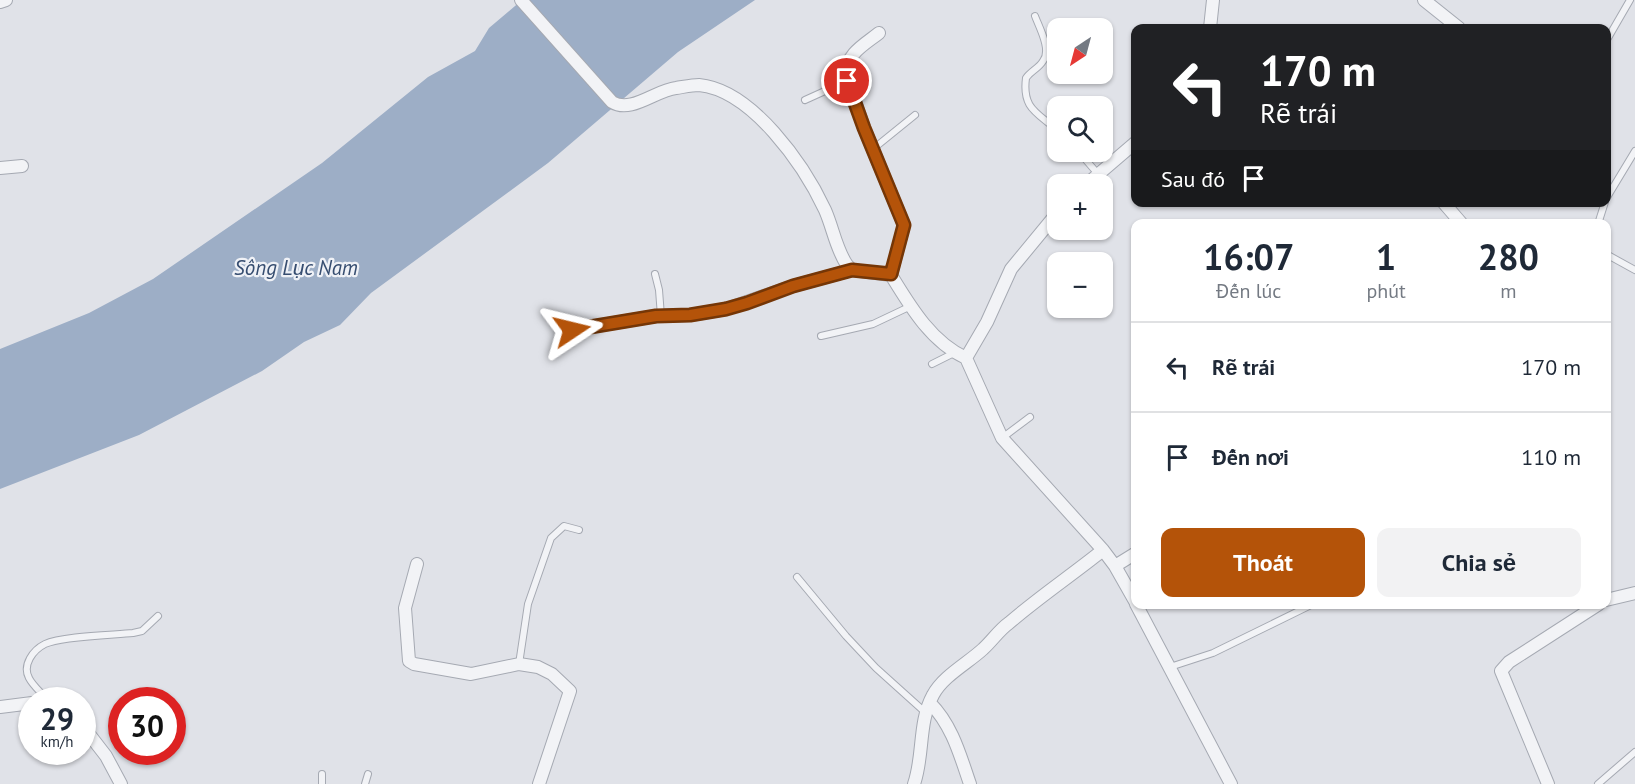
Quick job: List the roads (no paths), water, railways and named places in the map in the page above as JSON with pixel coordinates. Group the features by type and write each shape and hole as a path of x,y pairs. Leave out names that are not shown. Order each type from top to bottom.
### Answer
{"street":[{"path":"0,2 6,0"},
{"path":"521,0 619,107 627,106 668,89 699,85 724,93 751,109 770,128 806,174 825,210 843,259 852,270"},
{"path":"1210,24 1213,0"},
{"path":"1424,0 1454,24"},
{"path":"879,33 849,58 846,66 847,81 904,225 891,274 938,340 966,358 1002,438 1103,550 1131,595"},
{"path":"1098,174 1131,146"},
{"path":"0,168 22,166"},
{"path":"1447,207 1458,219"},
{"path":"966,358 987,322 1011,269 1047,225"},
{"path":"572,330 660,316 690,315 726,309 793,286 852,270 891,274"},
{"path":"913,784 918,771 928,708 933,694 985,647 1006,624 1103,550"},
{"path":"1115,566 1131,556"},
{"path":"417,564 405,608 409,661 414,664 471,674 519,664 538,667 552,674 570,691 539,784"},
{"path":"1611,599 1635,593"},
{"path":"1139,609 1231,784"},
{"path":"1548,784 1501,671 1509,662 1591,609"},
{"path":"0,707 18,705"},
{"path":"928,708 940,713 955,741 970,784"},
{"path":"96,743 121,784"}],"lane":[{"path":"1611,33 1630,0"},
{"path":"1035,16 1044,41 1046,55 1043,62 1026,78 1025,99 1028,105 1047,121"},
{"path":"805,100 847,81"},
{"path":"873,150 915,115"},
{"path":"1611,192 1635,151"},
{"path":"1088,162 1098,174"},
{"path":"1611,257 1635,270"},
{"path":"655,274 659,290 660,316"},
{"path":"821,336 873,324 911,305"},
{"path":"932,364 954,352"},
{"path":"1002,438 1030,417"},
{"path":"519,664 528,604 551,538 564,526 579,530"},
{"path":"797,577 876,668 928,708"},
{"path":"1170,667 1213,652 1303,609"},
{"path":"36,687 27,673 26,667 39,648 55,641 142,631 158,616"},
{"path":"1598,784 1635,752"},
{"path":"322,774 322,784"},
{"path":"365,784 368,774"}],"water":[{"name":"Sông Lục Nam","path":"522,0 755,0 678,52 548,163 371,293 340,325 304,342 262,371 139,435 0,489 0,349 89,313 153,279 322,163 428,77 475,51 489,28"}]}
